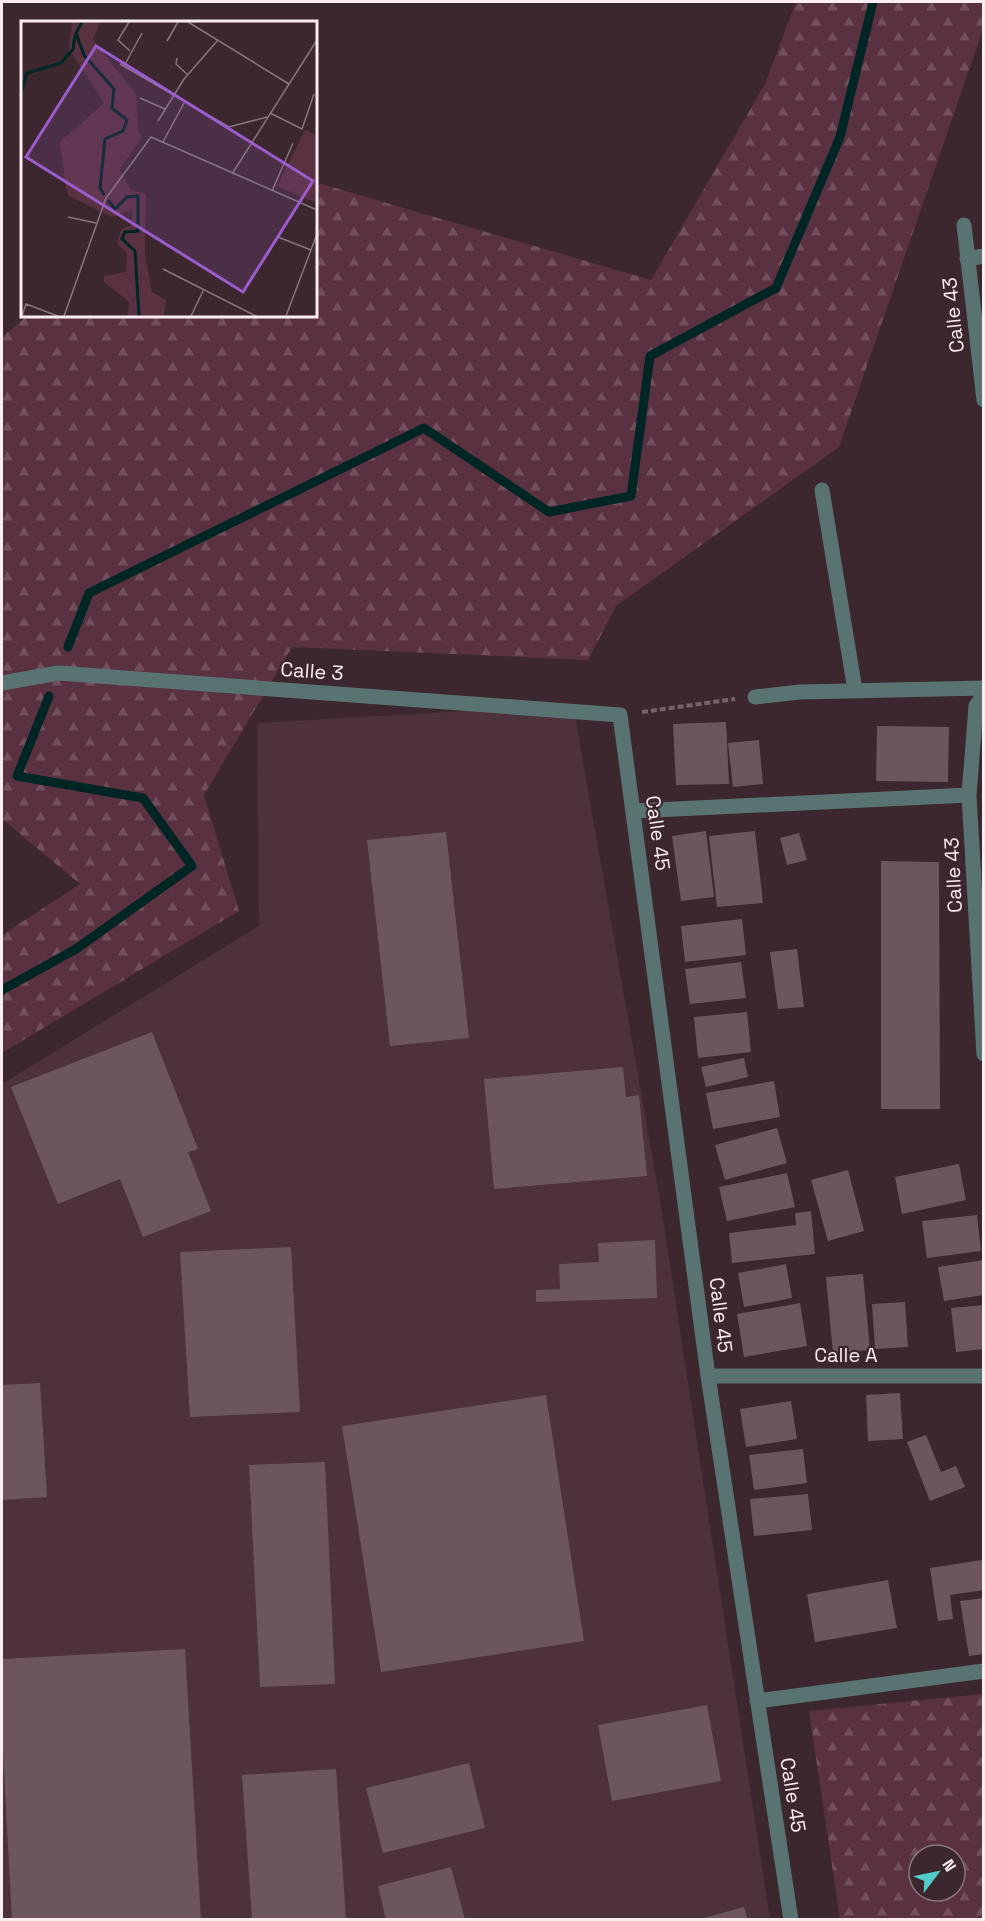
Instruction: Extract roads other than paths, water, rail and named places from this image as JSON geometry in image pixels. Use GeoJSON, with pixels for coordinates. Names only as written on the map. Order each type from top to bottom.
{"type":"FeatureCollection","features":[{"type":"Feature","properties":{"kind":"street","name":"Calle 43"},"geometry":{"type":"LineString","coordinates":[[964,225],[984,400]]}},
{"type":"Feature","properties":{"kind":"street"},"geometry":{"type":"LineString","coordinates":[[968,259],[984,256]]}},
{"type":"Feature","properties":{"kind":"street"},"geometry":{"type":"LineString","coordinates":[[822,489],[855,690]]}},
{"type":"Feature","properties":{"kind":"street","name":"Calle 3"},"geometry":{"type":"LineString","coordinates":[[2,683],[57,674],[620,715]]}},
{"type":"Feature","properties":{"kind":"street"},"geometry":{"type":"LineString","coordinates":[[755,697],[855,690],[984,688]]}},
{"type":"Feature","properties":{"kind":"street","name":"Calle 43"},"geometry":{"type":"LineString","coordinates":[[984,695],[976,706],[969,795],[984,1054]]}},
{"type":"Feature","properties":{"kind":"street","name":"Calle 45"},"geometry":{"type":"LineString","coordinates":[[620,715],[708,1376],[791,1920]]}},
{"type":"Feature","properties":{"kind":"street"},"geometry":{"type":"LineString","coordinates":[[634,811],[969,795]]}},
{"type":"Feature","properties":{"kind":"street","name":"Calle A"},"geometry":{"type":"LineString","coordinates":[[708,1376],[984,1376]]}},
{"type":"Feature","properties":{"kind":"street"},"geometry":{"type":"LineString","coordinates":[[757,1701],[984,1671]]}},
{"type":"Feature","properties":{"kind":"waterway"},"geometry":{"type":"LineString","coordinates":[[68,647],[89,593],[424,428],[549,512],[631,496],[650,356],[776,288],[840,137],[873,2]]}},
{"type":"Feature","properties":{"kind":"waterway"},"geometry":{"type":"LineString","coordinates":[[2,990],[76,949],[192,866],[143,798],[17,776],[49,696]]}}]}
